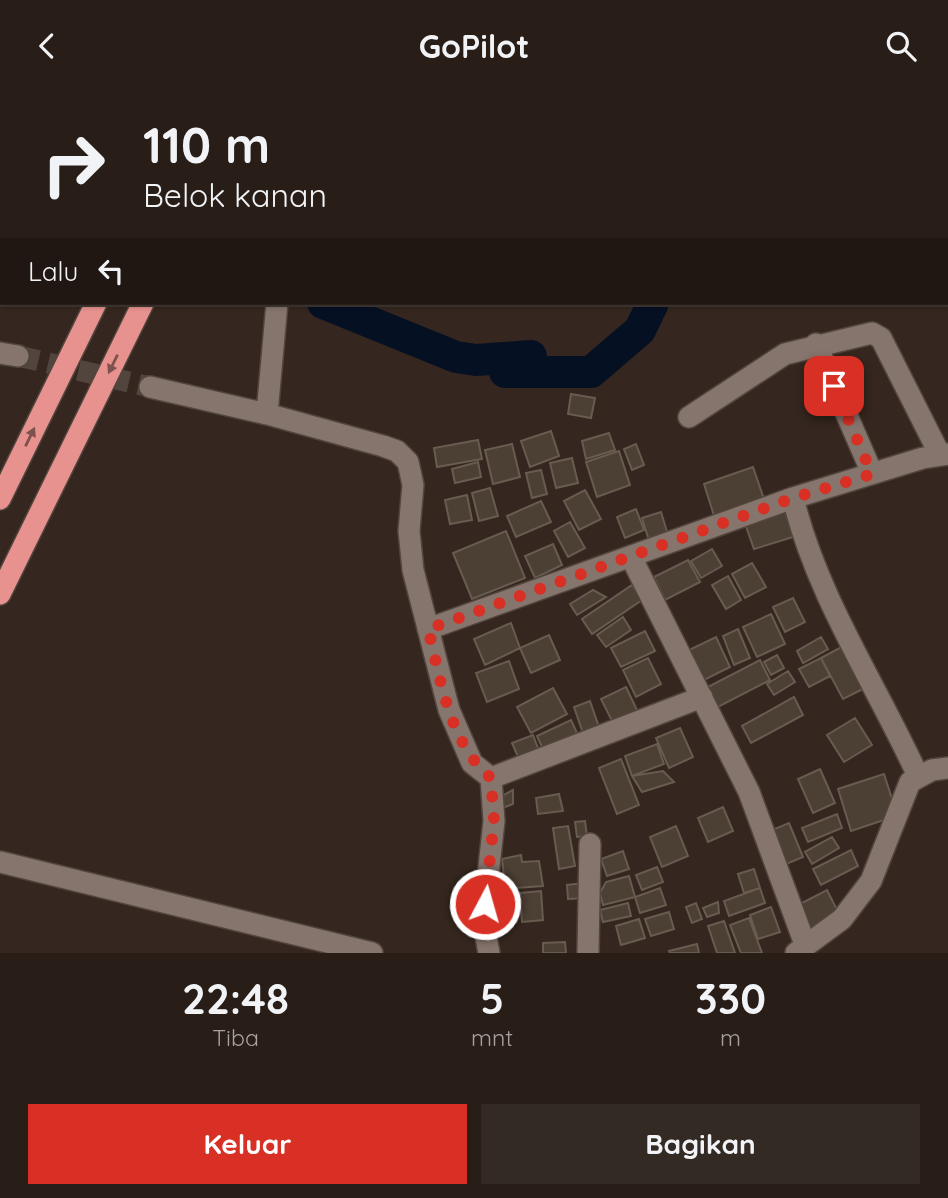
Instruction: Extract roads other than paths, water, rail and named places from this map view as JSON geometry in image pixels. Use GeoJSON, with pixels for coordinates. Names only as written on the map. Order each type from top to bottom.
{"type":"FeatureCollection","features":[{"type":"Feature","properties":{"kind":"highway"},"geometry":{"type":"LineString","coordinates":[[0,499],[95,305]]}},
{"type":"Feature","properties":{"kind":"highway"},"geometry":{"type":"LineString","coordinates":[[0,594],[142,305]]}},
{"type":"Feature","properties":{"kind":"street"},"geometry":{"type":"LineString","coordinates":[[267,414],[277,305]]}},
{"type":"Feature","properties":{"kind":"street"},"geometry":{"type":"LineString","coordinates":[[428,629],[793,498],[944,454],[880,336],[872,333],[816,344],[785,354],[689,417]]}},
{"type":"Feature","properties":{"kind":"street"},"geometry":{"type":"LineString","coordinates":[[816,344],[872,474]]}},
{"type":"Feature","properties":{"kind":"street"},"geometry":{"type":"LineString","coordinates":[[150,387],[267,414],[383,446],[397,451],[408,462],[413,485],[410,549],[449,710],[472,763],[491,778],[494,821],[483,921],[489,953]]}},
{"type":"Feature","properties":{"kind":"street"},"geometry":{"type":"LineString","coordinates":[[793,498],[802,534],[824,588],[918,776]]}},
{"type":"Feature","properties":{"kind":"street"},"geometry":{"type":"LineString","coordinates":[[631,557],[749,792],[801,949],[839,922],[863,894],[881,859],[904,791],[918,776],[948,768]]}},
{"type":"Feature","properties":{"kind":"street"},"geometry":{"type":"LineString","coordinates":[[491,778],[702,697]]}},
{"type":"Feature","properties":{"kind":"street"},"geometry":{"type":"LineString","coordinates":[[588,953],[590,843]]}},
{"type":"Feature","properties":{"kind":"street"},"geometry":{"type":"LineString","coordinates":[[0,862],[372,953]]}},
{"type":"Feature","properties":{"kind":"waterway"},"geometry":{"type":"LineString","coordinates":[[328,305],[456,357],[476,360],[531,356]]}},
{"type":"Feature","properties":{"kind":"waterway"},"geometry":{"type":"LineString","coordinates":[[505,372],[591,372],[640,330],[652,305]]}},
{"type":"Feature","properties":{"kind":"tunnel"},"geometry":{"type":"LineString","coordinates":[[18,356],[150,387]]}}]}
